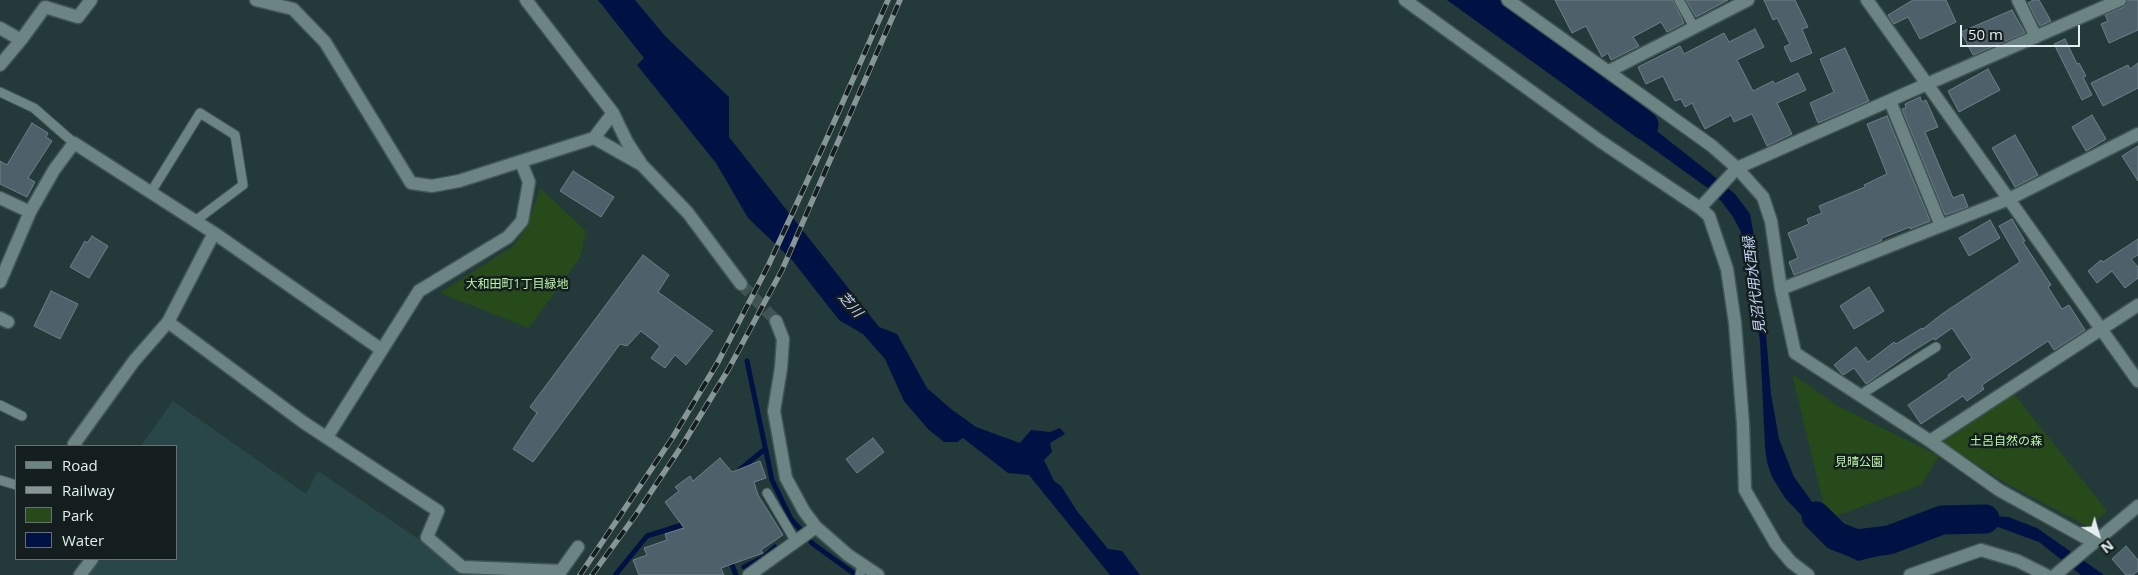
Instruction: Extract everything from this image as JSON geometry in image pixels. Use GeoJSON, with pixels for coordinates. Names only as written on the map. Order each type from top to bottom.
{"type":"FeatureCollection","features":[{"type":"Feature","properties":{"kind":"street"},"geometry":{"type":"LineString","coordinates":[[0,65],[45,7],[78,17],[91,0]]}},
{"type":"Feature","properties":{"kind":"street"},"geometry":{"type":"LineString","coordinates":[[526,0],[613,114],[627,142],[642,165],[688,213],[741,284]]}},
{"type":"Feature","properties":{"kind":"street"},"geometry":{"type":"LineString","coordinates":[[1405,0],[1600,141],[1709,216],[1727,269],[1736,333],[1743,424],[1745,490],[1776,544],[1790,562],[1808,575]]}},
{"type":"Feature","properties":{"kind":"street"},"geometry":{"type":"LineString","coordinates":[[1508,0],[1712,146],[1737,168],[1763,197],[1771,221],[1781,289],[1795,352],[1930,441],[1999,490],[2093,542]]}},
{"type":"Feature","properties":{"kind":"street"},"geometry":{"type":"LineString","coordinates":[[1609,71],[1748,0]]}},
{"type":"Feature","properties":{"kind":"street"},"geometry":{"type":"LineString","coordinates":[[1868,0],[2138,381]]}},
{"type":"Feature","properties":{"kind":"street"},"geometry":{"type":"LineString","coordinates":[[2018,0],[2036,36]]}},
{"type":"Feature","properties":{"kind":"street"},"geometry":{"type":"LineString","coordinates":[[1700,208],[1737,168],[2120,0]]}},
{"type":"Feature","properties":{"kind":"street"},"geometry":{"type":"LineString","coordinates":[[264,1],[293,9],[325,42],[411,183],[432,186],[459,181],[594,138],[613,114]]}},
{"type":"Feature","properties":{"kind":"street"},"geometry":{"type":"LineString","coordinates":[[0,28],[21,40]]}},
{"type":"Feature","properties":{"kind":"street"},"geometry":{"type":"LineString","coordinates":[[1890,102],[1941,226]]}},
{"type":"Feature","properties":{"kind":"street"},"geometry":{"type":"LineString","coordinates":[[1781,289],[2009,199],[2138,134]]}},
{"type":"Feature","properties":{"kind":"street"},"geometry":{"type":"LineString","coordinates":[[594,138],[642,165]]}},
{"type":"Feature","properties":{"kind":"street"},"geometry":{"type":"LineString","coordinates":[[0,282],[30,212],[54,170],[74,143],[96,159],[214,233],[382,350]]}},
{"type":"Feature","properties":{"kind":"street"},"geometry":{"type":"LineString","coordinates":[[327,438],[419,291],[508,237],[522,221],[529,182],[521,162]]}},
{"type":"Feature","properties":{"kind":"street"},"geometry":{"type":"LineString","coordinates":[[0,198],[30,212]]}},
{"type":"Feature","properties":{"kind":"street"},"geometry":{"type":"LineString","coordinates":[[75,445],[134,361],[168,322],[214,233]]}},
{"type":"Feature","properties":{"kind":"street"},"geometry":{"type":"LineString","coordinates":[[1930,441],[2138,305]]}},
{"type":"Feature","properties":{"kind":"street"},"geometry":{"type":"LineString","coordinates":[[776,321],[783,339],[781,368],[774,411],[786,478],[804,511],[816,527],[861,570],[878,575]]}},
{"type":"Feature","properties":{"kind":"street"},"geometry":{"type":"LineString","coordinates":[[168,322],[327,438],[438,511],[427,537],[462,567],[560,573],[578,547]]}},
{"type":"Feature","properties":{"kind":"street"},"geometry":{"type":"LineString","coordinates":[[2058,572],[2138,506]]}},
{"type":"Feature","properties":{"kind":"street"},"geometry":{"type":"LineString","coordinates":[[749,575],[816,527]]}},
{"type":"Feature","properties":{"kind":"street"},"geometry":{"type":"LineString","coordinates":[[1910,575],[1981,550],[2018,561],[2046,575]]}},
{"type":"Feature","properties":{"kind":"street"},"geometry":{"type":"LineString","coordinates":[[80,575],[91,560]]}},
{"type":"Feature","properties":{"kind":"lane"},"geometry":{"type":"LineString","coordinates":[[1679,0],[1694,27]]}},
{"type":"Feature","properties":{"kind":"lane"},"geometry":{"type":"LineString","coordinates":[[0,92],[34,108],[74,143]]}},
{"type":"Feature","properties":{"kind":"lane"},"geometry":{"type":"LineString","coordinates":[[151,192],[200,113],[235,134],[243,185],[196,221]]}},
{"type":"Feature","properties":{"kind":"lane"},"geometry":{"type":"LineString","coordinates":[[1860,395],[1936,347]]}},
{"type":"Feature","properties":{"kind":"lane"},"geometry":{"type":"LineString","coordinates":[[0,405],[22,416]]}},
{"type":"Feature","properties":{"kind":"lane"},"geometry":{"type":"LineString","coordinates":[[0,480],[15,485]]}},
{"type":"Feature","properties":{"kind":"lane"},"geometry":{"type":"LineString","coordinates":[[767,493],[796,542]]}},
{"type":"Feature","properties":{"kind":"shaded area"},"geometry":{"type":"Polygon","coordinates":[[[173,401],[306,494],[318,471],[423,542],[462,572],[501,575],[89,575],[98,560],[178,560],[178,445],[142,445],[173,401]]]}},
{"type":"Feature","properties":{"kind":"green space","name":"大和田町1丁目緑地"},"geometry":{"type":"Polygon","coordinates":[[[540,188],[586,231],[580,258],[529,328],[440,293],[513,246],[527,227],[540,188]]]}},
{"type":"Feature","properties":{"kind":"green space","name":"見晴公園"},"geometry":{"type":"Polygon","coordinates":[[[1792,374],[1838,406],[1939,456],[1921,485],[1827,519],[1792,374]]]}},
{"type":"Feature","properties":{"kind":"green space","name":"土呂自然の森"},"geometry":{"type":"Polygon","coordinates":[[[2014,394],[2107,511],[2089,527],[2009,485],[1941,442],[2014,394]]]}},
{"type":"Feature","properties":{"kind":"water","name":"芝川"},"geometry":{"type":"Polygon","coordinates":[[[598,0],[635,0],[665,36],[729,97],[729,137],[879,327],[897,334],[927,388],[976,427],[1020,443],[1031,430],[1050,432],[1060,428],[1065,434],[1050,443],[1052,452],[1044,460],[1054,481],[1061,486],[1077,511],[1108,549],[1122,551],[1140,575],[1110,575],[1029,475],[1008,473],[963,438],[957,442],[944,442],[928,429],[904,401],[885,359],[863,334],[839,320],[792,260],[748,218],[716,163],[637,65],[644,58],[598,0]]]}},
{"type":"Feature","properties":{"kind":"water"},"geometry":{"type":"Polygon","coordinates":[[[1447,0],[1469,0],[1471,2],[1470,5],[1483,11],[1602,96],[1625,106],[1735,194],[1750,214],[1761,276],[1771,394],[1779,439],[1794,477],[1815,506],[1854,547],[1888,538],[1924,523],[1961,517],[2008,517],[2037,528],[2104,575],[2081,575],[2039,542],[1998,527],[1955,528],[1858,561],[1826,541],[1785,498],[1772,477],[1767,462],[1760,341],[1741,232],[1733,217],[1709,189],[1447,0]]]}},
{"type":"Feature","properties":{"kind":"building"},"geometry":{"type":"Polygon","coordinates":[[[1555,0],[1673,0],[1684,23],[1667,32],[1661,22],[1633,37],[1639,46],[1611,60],[1608,53],[1602,57],[1586,26],[1572,33],[1555,0]]]}},
{"type":"Feature","properties":{"kind":"building"},"geometry":{"type":"Polygon","coordinates":[[[1686,0],[1728,0],[1696,17],[1686,0]]]}},
{"type":"Feature","properties":{"kind":"building"},"geometry":{"type":"Polygon","coordinates":[[[1764,0],[1795,0],[1808,27],[1802,29],[1812,53],[1791,62],[1784,47],[1790,44],[1777,18],[1773,20],[1764,0]]]}},
{"type":"Feature","properties":{"kind":"building"},"geometry":{"type":"Polygon","coordinates":[[[1913,0],[1946,0],[1956,22],[1920,39],[1908,17],[1894,24],[1888,15],[1913,0]]]}},
{"type":"Feature","properties":{"kind":"building"},"geometry":{"type":"Polygon","coordinates":[[[2033,0],[2039,0],[2051,21],[2040,26],[2028,3],[2033,0]]]}},
{"type":"Feature","properties":{"kind":"building"},"geometry":{"type":"Polygon","coordinates":[[[2128,0],[2138,0],[2138,30],[2109,43],[2101,24],[2108,21],[2105,15],[2124,7],[2128,0]]]}},
{"type":"Feature","properties":{"kind":"building"},"geometry":{"type":"Polygon","coordinates":[[[2012,10],[2025,33],[1973,55],[1961,32],[2012,10]]]}},
{"type":"Feature","properties":{"kind":"building"},"geometry":{"type":"Polygon","coordinates":[[[1755,29],[1764,47],[1737,60],[1753,91],[1773,81],[1775,84],[1798,73],[1806,90],[1777,103],[1792,134],[1767,146],[1752,114],[1734,122],[1731,115],[1705,129],[1692,103],[1685,107],[1681,99],[1675,101],[1663,76],[1646,84],[1638,67],[1680,46],[1684,54],[1724,33],[1729,42],[1755,29]]]}},
{"type":"Feature","properties":{"kind":"building"},"geometry":{"type":"Polygon","coordinates":[[[2065,39],[2077,64],[2079,63],[2086,76],[2083,77],[2092,95],[2082,100],[2054,44],[2065,39]]]}},
{"type":"Feature","properties":{"kind":"building"},"geometry":{"type":"Polygon","coordinates":[[[1845,48],[1869,101],[1818,123],[1810,103],[1834,92],[1820,59],[1845,48]]]}},
{"type":"Feature","properties":{"kind":"building"},"geometry":{"type":"Polygon","coordinates":[[[2138,63],[2138,88],[2103,106],[2091,83],[2128,65],[2130,69],[2138,63]]]}},
{"type":"Feature","properties":{"kind":"building"},"geometry":{"type":"Polygon","coordinates":[[[1988,69],[2000,90],[1959,112],[1948,91],[1988,69]]]}},
{"type":"Feature","properties":{"kind":"building"},"geometry":{"type":"Polygon","coordinates":[[[1920,97],[1922,102],[1926,100],[1938,127],[1925,132],[1953,198],[1963,194],[1968,207],[1945,215],[1902,109],[1906,108],[1905,104],[1920,97]]]}},
{"type":"Feature","properties":{"kind":"building"},"geometry":{"type":"Polygon","coordinates":[[[2092,115],[2106,139],[2086,151],[2072,127],[2092,115]]]}},
{"type":"Feature","properties":{"kind":"building"},"geometry":{"type":"Polygon","coordinates":[[[1887,116],[1930,221],[1882,238],[1881,241],[1794,275],[1789,262],[1798,258],[1788,233],[1809,224],[1807,219],[1822,213],[1819,206],[1865,187],[1864,185],[1887,174],[1867,124],[1887,116]]]}},
{"type":"Feature","properties":{"kind":"building"},"geometry":{"type":"Polygon","coordinates":[[[32,123],[48,133],[46,137],[52,141],[28,178],[35,182],[27,197],[0,184],[0,161],[7,165],[32,123]]]}},
{"type":"Feature","properties":{"kind":"building"},"geometry":{"type":"Polygon","coordinates":[[[2015,135],[2038,175],[2015,187],[1992,148],[2015,135]]]}},
{"type":"Feature","properties":{"kind":"building"},"geometry":{"type":"Polygon","coordinates":[[[2138,146],[2138,181],[2122,156],[2138,146]]]}},
{"type":"Feature","properties":{"kind":"building"},"geometry":{"type":"Polygon","coordinates":[[[573,171],[614,197],[601,217],[560,191],[573,171]]]}},
{"type":"Feature","properties":{"kind":"building"},"geometry":{"type":"Polygon","coordinates":[[[2012,219],[2025,241],[2023,242],[2051,285],[2048,287],[2062,309],[2069,305],[2085,330],[2054,350],[2048,341],[1982,385],[1984,389],[1967,401],[1963,396],[1921,424],[1908,405],[1949,377],[1948,375],[1972,358],[1952,328],[1935,340],[1934,338],[1913,351],[1866,384],[1854,368],[1843,375],[1834,365],[1856,347],[1868,362],[1894,342],[1896,344],[1923,329],[1942,314],[2020,262],[1999,226],[2012,219]]]}},
{"type":"Feature","properties":{"kind":"building"},"geometry":{"type":"Polygon","coordinates":[[[1990,220],[2000,238],[1969,256],[1959,238],[1990,220]]]}},
{"type":"Feature","properties":{"kind":"building"},"geometry":{"type":"Polygon","coordinates":[[[92,236],[108,246],[89,278],[70,267],[85,241],[87,243],[92,236]]]}},
{"type":"Feature","properties":{"kind":"building"},"geometry":{"type":"Polygon","coordinates":[[[2138,239],[2138,255],[2131,259],[2138,267],[2138,278],[2125,288],[2112,271],[2097,283],[2088,271],[2101,260],[2103,262],[2138,239]]]}},
{"type":"Feature","properties":{"kind":"building"},"geometry":{"type":"Polygon","coordinates":[[[643,255],[669,275],[658,292],[713,331],[686,365],[675,355],[665,368],[651,358],[660,346],[641,331],[627,346],[620,344],[533,462],[513,449],[537,413],[530,407],[643,255]]]}},
{"type":"Feature","properties":{"kind":"building"},"geometry":{"type":"Polygon","coordinates":[[[1869,287],[1884,311],[1854,329],[1840,306],[1869,287]]]}},
{"type":"Feature","properties":{"kind":"building"},"geometry":{"type":"Polygon","coordinates":[[[51,291],[78,304],[60,339],[34,326],[51,291]]]}},
{"type":"Feature","properties":{"kind":"building"},"geometry":{"type":"Polygon","coordinates":[[[873,438],[884,452],[857,473],[846,459],[873,438]]]}},
{"type":"Feature","properties":{"kind":"building"},"geometry":{"type":"Polygon","coordinates":[[[720,458],[732,472],[760,461],[766,478],[754,482],[758,495],[783,535],[761,550],[763,553],[721,568],[724,575],[639,575],[633,560],[647,555],[644,548],[667,540],[665,534],[684,528],[665,502],[679,491],[675,487],[690,476],[693,481],[720,458]]]}},
{"type":"Feature","properties":{"kind":"building"},"geometry":{"type":"Polygon","coordinates":[[[2126,546],[2138,560],[2138,571],[2133,575],[2126,575],[2112,559],[2126,546]]]}},
{"type":"Feature","properties":{"kind":"waterway","name":"見沼代用水西緑"},"geometry":{"type":"LineString","coordinates":[[1475,0],[1644,125]]}},
{"type":"Feature","properties":{"kind":"waterway"},"geometry":{"type":"LineString","coordinates":[[747,361],[772,480],[791,519],[813,544],[856,575]]}},
{"type":"Feature","properties":{"kind":"waterway"},"geometry":{"type":"LineString","coordinates":[[737,472],[765,449]]}},
{"type":"Feature","properties":{"kind":"waterway"},"geometry":{"type":"LineString","coordinates":[[1816,516],[1836,536],[1857,544],[1889,540],[1942,520],[1985,519]]}},
{"type":"Feature","properties":{"kind":"waterway"},"geometry":{"type":"LineString","coordinates":[[616,574],[647,536],[688,523]]}},
{"type":"Feature","properties":{"kind":"waterway"},"geometry":{"type":"LineString","coordinates":[[744,567],[764,557],[775,547]]}},
{"type":"Feature","properties":{"kind":"waterway"},"geometry":{"type":"LineString","coordinates":[[730,560],[736,575]]}},
{"type":"Feature","properties":{"kind":"tunnel"},"geometry":{"type":"LineString","coordinates":[[741,284],[776,321]]}},
{"type":"Feature","properties":{"kind":"railway"},"geometry":{"type":"LineString","coordinates":[[580,575],[673,437],[718,362],[769,264],[888,0]]}},
{"type":"Feature","properties":{"kind":"railway"},"geometry":{"type":"LineString","coordinates":[[592,575],[635,516],[683,444],[728,370],[782,270],[900,0]]}}]}
